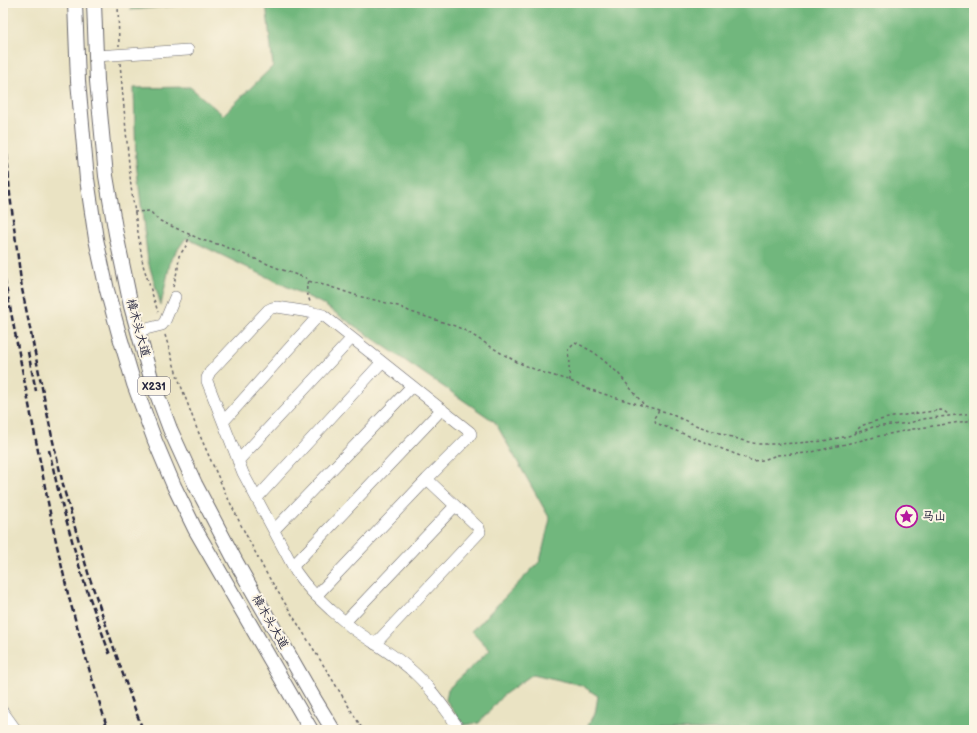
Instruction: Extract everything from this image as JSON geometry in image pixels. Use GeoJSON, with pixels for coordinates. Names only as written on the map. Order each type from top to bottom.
{"type":"FeatureCollection","features":[{"type":"Feature","properties":{"kind":"main road","name":"樟木头大道"},"geometry":{"type":"LineString","coordinates":[[75,3],[78,81],[87,179],[96,239],[111,304],[134,384],[155,441],[174,486],[195,529],[312,730]]}},
{"type":"Feature","properties":{"kind":"main road","name":"樟木头大道"},"geometry":{"type":"LineString","coordinates":[[94,3],[97,81],[106,176],[131,306],[151,378],[170,429],[195,484],[236,562],[333,730]]}},
{"type":"Feature","properties":{"kind":"street"},"geometry":{"type":"LineString","coordinates":[[96,56],[188,50]]}},
{"type":"Feature","properties":{"kind":"street"},"geometry":{"type":"LineString","coordinates":[[138,330],[162,325],[165,321],[174,293]]}},
{"type":"Feature","properties":{"kind":"street"},"geometry":{"type":"LineString","coordinates":[[316,596],[471,434],[442,409],[328,319],[309,307],[277,307],[268,310],[206,378],[243,473],[293,566],[311,592],[345,622],[400,661],[420,678],[443,705],[460,730]]}},
{"type":"Feature","properties":{"kind":"street"},"geometry":{"type":"LineString","coordinates":[[223,422],[320,314]]}},
{"type":"Feature","properties":{"kind":"street"},"geometry":{"type":"LineString","coordinates":[[238,461],[352,338]]}},
{"type":"Feature","properties":{"kind":"street"},"geometry":{"type":"LineString","coordinates":[[257,498],[382,362]]}},
{"type":"Feature","properties":{"kind":"street"},"geometry":{"type":"LineString","coordinates":[[274,530],[412,386]]}},
{"type":"Feature","properties":{"kind":"street"},"geometry":{"type":"LineString","coordinates":[[293,566],[442,409]]}},
{"type":"Feature","properties":{"kind":"street"},"geometry":{"type":"LineString","coordinates":[[375,644],[480,532],[479,528],[427,479]]}},
{"type":"Feature","properties":{"kind":"street"},"geometry":{"type":"LineString","coordinates":[[345,622],[455,506]]}},
{"type":"Feature","properties":{"kind":"street"},"geometry":{"type":"LineString","coordinates":[[3,712],[16,730]]}},
{"type":"Feature","properties":{"kind":"path"},"geometry":{"type":"LineString","coordinates":[[134,212],[150,211],[158,220],[205,242],[221,244],[280,269],[306,278],[308,281],[398,306],[411,312],[455,326],[517,362],[541,372],[588,389],[666,412],[695,425],[757,444],[823,441],[848,436],[873,427],[973,413],[970,421]]}},
{"type":"Feature","properties":{"kind":"path"},"geometry":{"type":"LineString","coordinates":[[174,293],[179,256],[186,246],[190,235]]}},
{"type":"Feature","properties":{"kind":"path"},"geometry":{"type":"LineString","coordinates":[[308,281],[307,288],[309,307]]}},
{"type":"Feature","properties":{"kind":"path"},"geometry":{"type":"LineString","coordinates":[[569,381],[568,349],[576,342],[595,353],[618,373],[645,406]]}},
{"type":"Feature","properties":{"kind":"path"},"geometry":{"type":"LineString","coordinates":[[659,410],[654,418],[656,423],[753,461],[763,460],[777,455],[808,453],[913,429],[974,420]]}},
{"type":"Feature","properties":{"kind":"path"},"geometry":{"type":"LineString","coordinates":[[855,434],[861,426],[897,416],[941,410],[949,416]]}},
{"type":"Feature","properties":{"kind":"green space"},"geometry":{"type":"Polygon","coordinates":[[[131,3],[186,3],[184,5],[131,10],[131,3]]]}},
{"type":"Feature","properties":{"kind":"green space"},"geometry":{"type":"Polygon","coordinates":[[[266,3],[974,3],[974,730],[585,730],[595,714],[598,696],[581,685],[533,674],[502,696],[479,723],[463,725],[446,700],[448,689],[490,650],[472,631],[540,561],[550,519],[495,422],[321,303],[186,238],[171,259],[161,305],[148,261],[136,163],[134,88],[190,87],[223,115],[273,66],[266,3]]]}},
{"type":"Feature","properties":{"kind":"railway"},"geometry":{"type":"LineString","coordinates":[[3,101],[10,195],[22,289],[52,437],[65,493],[89,576],[143,730]]}},
{"type":"Feature","properties":{"kind":"railway"},"geometry":{"type":"LineString","coordinates":[[3,271],[53,528],[68,594],[108,730]]}},
{"type":"Feature","properties":{"kind":"railway"},"geometry":{"type":"LineString","coordinates":[[28,352],[36,391]]}},
{"type":"Feature","properties":{"kind":"railway"},"geometry":{"type":"LineString","coordinates":[[49,450],[59,494],[82,576],[110,655]]}},
{"type":"Feature","properties":{"kind":"place","name":"马山"},"geometry":{"type":"Point","coordinates":[906,516]}}]}
